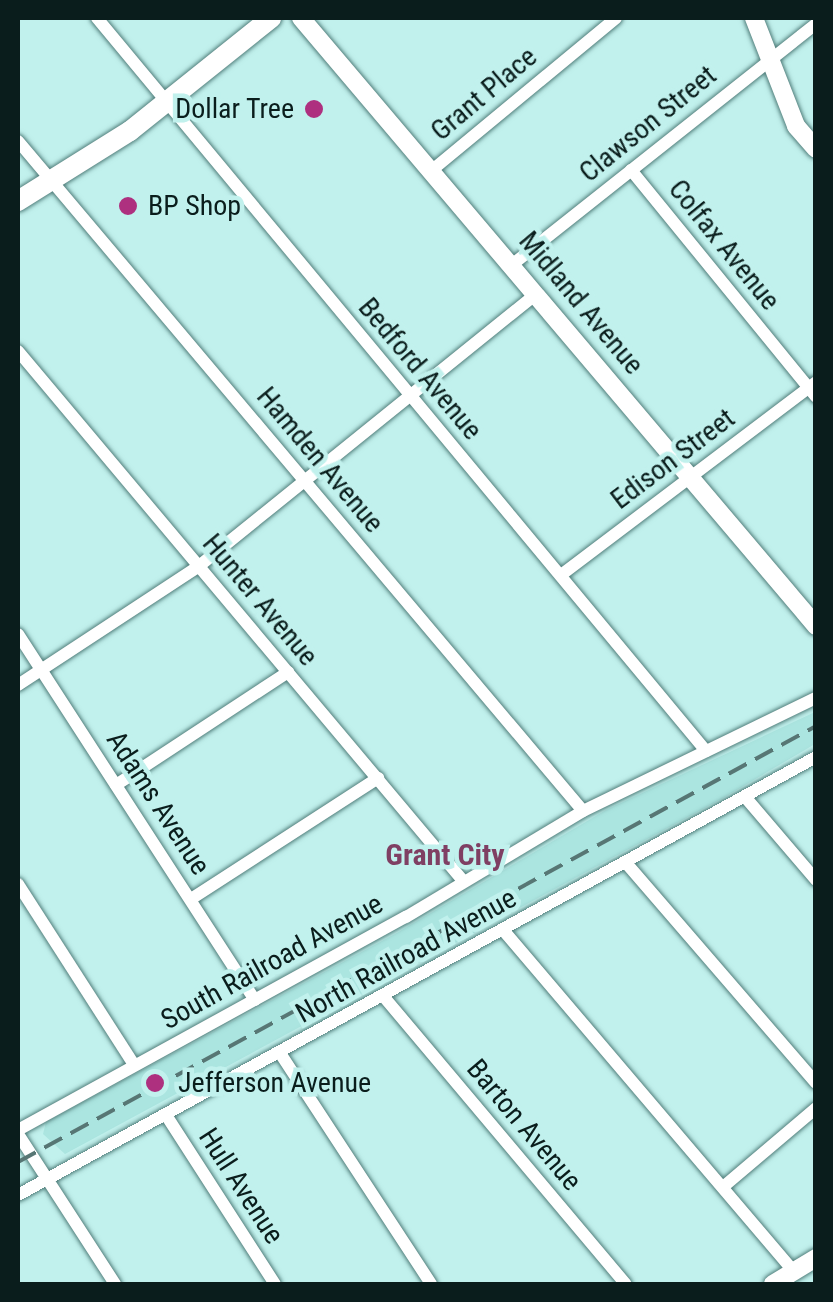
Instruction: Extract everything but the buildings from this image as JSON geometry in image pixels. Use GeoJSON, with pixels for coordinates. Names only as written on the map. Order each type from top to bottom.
{"type":"FeatureCollection","features":[{"type":"Feature","properties":{"kind":"main road"},"geometry":{"type":"LineString","coordinates":[[18,201],[165,104],[271,18]]}},
{"type":"Feature","properties":{"kind":"street","name":"Bedford Avenue"},"geometry":{"type":"LineString","coordinates":[[97,18],[706,751]]}},
{"type":"Feature","properties":{"kind":"street","name":"Midland Avenue"},"geometry":{"type":"LineString","coordinates":[[300,18],[513,264],[816,626]]}},
{"type":"Feature","properties":{"kind":"street","name":"Grant Place"},"geometry":{"type":"LineString","coordinates":[[431,171],[616,18]]}},
{"type":"Feature","properties":{"kind":"street"},"geometry":{"type":"LineString","coordinates":[[754,18],[796,126],[816,150]]}},
{"type":"Feature","properties":{"kind":"street","name":"Clawson Street"},"geometry":{"type":"LineString","coordinates":[[513,264],[816,24]]}},
{"type":"Feature","properties":{"kind":"street","name":"Hamden Avenue"},"geometry":{"type":"LineString","coordinates":[[18,141],[583,812]]}},
{"type":"Feature","properties":{"kind":"street","name":"Colfax Avenue"},"geometry":{"type":"LineString","coordinates":[[631,170],[813,389]]}},
{"type":"Feature","properties":{"kind":"street"},"geometry":{"type":"LineString","coordinates":[[18,685],[199,566],[537,293]]}},
{"type":"Feature","properties":{"kind":"street","name":"Hunter Avenue"},"geometry":{"type":"LineString","coordinates":[[18,351],[464,882]]}},
{"type":"Feature","properties":{"kind":"street","name":"Edison Street"},"geometry":{"type":"LineString","coordinates":[[561,575],[813,389]]}},
{"type":"Feature","properties":{"kind":"street","name":"Adams Avenue"},"geometry":{"type":"LineString","coordinates":[[18,634],[255,1000]]}},
{"type":"Feature","properties":{"kind":"street"},"geometry":{"type":"LineString","coordinates":[[116,785],[288,672]]}},
{"type":"Feature","properties":{"kind":"street","name":"South Railroad Avenue"},"geometry":{"type":"LineString","coordinates":[[18,1132],[583,812],[816,698]]}},
{"type":"Feature","properties":{"kind":"street","name":"North Railroad Avenue"},"geometry":{"type":"LineString","coordinates":[[18,1195],[816,757]]}},
{"type":"Feature","properties":{"kind":"street"},"geometry":{"type":"LineString","coordinates":[[191,899],[378,778]]}},
{"type":"Feature","properties":{"kind":"street"},"geometry":{"type":"LineString","coordinates":[[746,798],[816,880]]}},
{"type":"Feature","properties":{"kind":"street"},"geometry":{"type":"LineString","coordinates":[[627,864],[816,1083]]}},
{"type":"Feature","properties":{"kind":"street"},"geometry":{"type":"LineString","coordinates":[[18,884],[134,1065]]}},
{"type":"Feature","properties":{"kind":"street"},"geometry":{"type":"LineString","coordinates":[[504,931],[792,1272]]}},
{"type":"Feature","properties":{"kind":"street","name":"Barton Avenue"},"geometry":{"type":"LineString","coordinates":[[384,997],[626,1284]]}},
{"type":"Feature","properties":{"kind":"street"},"geometry":{"type":"LineString","coordinates":[[280,1053],[431,1284]]}},
{"type":"Feature","properties":{"kind":"street"},"geometry":{"type":"LineString","coordinates":[[723,1187],[816,1108]]}},
{"type":"Feature","properties":{"kind":"street","name":"Hull Avenue"},"geometry":{"type":"LineString","coordinates":[[166,1115],[275,1284]]}},
{"type":"Feature","properties":{"kind":"street"},"geometry":{"type":"LineString","coordinates":[[18,1132],[115,1284]]}},
{"type":"Feature","properties":{"kind":"street"},"geometry":{"type":"LineString","coordinates":[[773,1284],[816,1258]]}},
{"type":"Feature","properties":{"kind":"shaded area"},"geometry":{"type":"Polygon","coordinates":[[[815,712],[815,744],[723,798],[65,1154],[43,1134],[46,1122],[395,934],[606,810],[815,712]]]}},
{"type":"Feature","properties":{"kind":"railway"},"geometry":{"type":"LineString","coordinates":[[18,1162],[816,726]]}},
{"type":"Feature","properties":{"kind":"place","name":"Dollar Tree"},"geometry":{"type":"Point","coordinates":[314,109]}},
{"type":"Feature","properties":{"kind":"place","name":"BP Shop"},"geometry":{"type":"Point","coordinates":[128,206]}},
{"type":"Feature","properties":{"kind":"place","name":"Jefferson Avenue"},"geometry":{"type":"Point","coordinates":[155,1083]}},
{"type":"Feature","properties":{"kind":"district","name":"Grant City"},"geometry":{"type":"Point","coordinates":[445,855]}}]}
